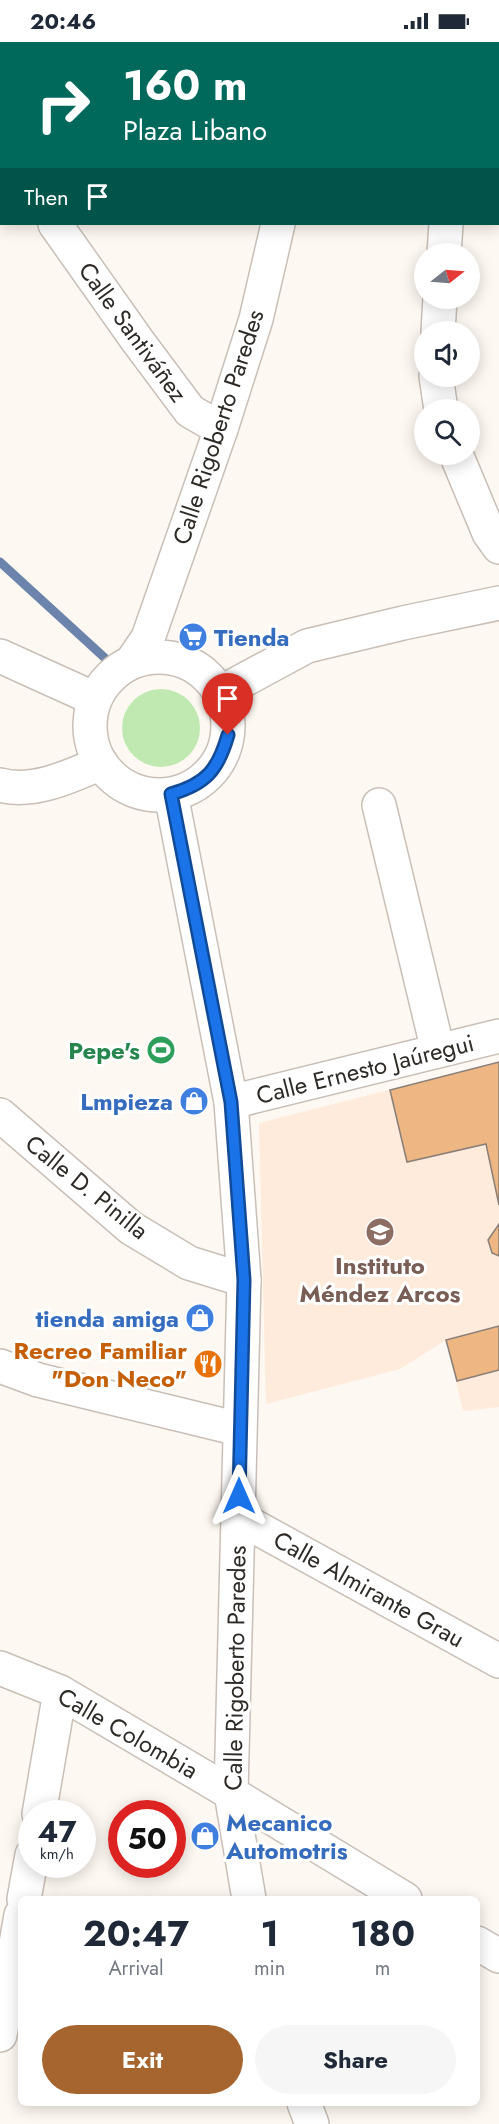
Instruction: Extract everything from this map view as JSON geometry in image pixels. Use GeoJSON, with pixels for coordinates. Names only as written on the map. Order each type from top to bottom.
{"type":"FeatureCollection","features":[{"type":"Feature","properties":{"kind":"street","name":"Calle Santiváñez"},"geometry":{"type":"LineString","coordinates":[[57,225],[190,411],[221,429]]}},
{"type":"Feature","properties":{"kind":"street","name":"Calle Rigoberto Paredes"},"geometry":{"type":"LineString","coordinates":[[95,699],[104,682],[134,660],[144,646],[158,643],[255,319],[278,225]]}},
{"type":"Feature","properties":{"kind":"street"},"geometry":{"type":"LineString","coordinates":[[445,243],[446,225]]}},
{"type":"Feature","properties":{"kind":"street"},"geometry":{"type":"LineString","coordinates":[[461,465],[489,533],[499,547]]}},
{"type":"Feature","properties":{"kind":"street"},"geometry":{"type":"LineString","coordinates":[[220,693],[307,646],[499,603]]}},
{"type":"Feature","properties":{"kind":"street"},"geometry":{"type":"LineString","coordinates":[[0,656],[95,699],[90,721],[92,743],[101,763],[115,779],[132,790],[151,795],[171,794],[192,788],[210,775],[222,756],[228,735],[228,714],[220,693],[210,679],[158,643]]}},
{"type":"Feature","properties":{"kind":"street"},"geometry":{"type":"LineString","coordinates":[[0,785],[37,787],[101,763]]}},
{"type":"Feature","properties":{"kind":"street","name":"Calle Rigoberto Paredes"},"geometry":{"type":"LineString","coordinates":[[171,794],[231,1102],[244,1280],[231,1793],[248,1896]]}},
{"type":"Feature","properties":{"kind":"street"},"geometry":{"type":"LineString","coordinates":[[379,805],[438,1051]]}},
{"type":"Feature","properties":{"kind":"street","name":"Calle Ernesto Jaúregui"},"geometry":{"type":"LineString","coordinates":[[231,1102],[499,1036]]}},
{"type":"Feature","properties":{"kind":"street","name":"Calle D. Pinilla"},"geometry":{"type":"LineString","coordinates":[[0,1115],[131,1228],[189,1263],[244,1280]]}},
{"type":"Feature","properties":{"kind":"street"},"geometry":{"type":"LineString","coordinates":[[0,1366],[38,1380],[239,1430]]}},
{"type":"Feature","properties":{"kind":"street","name":"Calle Almirante Grau"},"geometry":{"type":"LineString","coordinates":[[239,1518],[499,1661]]}},
{"type":"Feature","properties":{"kind":"street","name":"Calle Colombia"},"geometry":{"type":"LineString","coordinates":[[0,1668],[60,1692],[400,1896]]}},
{"type":"Feature","properties":{"kind":"street"},"geometry":{"type":"LineString","coordinates":[[41,1800],[60,1692]]}},
{"type":"Feature","properties":{"kind":"street"},"geometry":{"type":"LineString","coordinates":[[25,1896],[28,1878]]}},
{"type":"Feature","properties":{"kind":"street"},"geometry":{"type":"LineString","coordinates":[[0,2035],[18,1932]]}},
{"type":"Feature","properties":{"kind":"street"},"geometry":{"type":"LineString","coordinates":[[480,1944],[499,1956]]}},
{"type":"Feature","properties":{"kind":"street"},"geometry":{"type":"LineString","coordinates":[[305,2106],[312,2124]]}},
{"type":"Feature","properties":{"kind":"shaded area","name":"Instituto Méndez Arcos"},"geometry":{"type":"Polygon","coordinates":[[[499,1062],[499,1407],[463,1411],[446,1340],[400,1369],[266,1404],[259,1123],[499,1062]]]}},
{"type":"Feature","properties":{"kind":"green space"},"geometry":{"type":"Polygon","coordinates":[[[161,689],[176,692],[189,700],[197,713],[200,728],[197,743],[189,756],[176,764],[161,767],[146,764],[133,756],[125,743],[122,728],[125,713],[133,700],[146,692],[161,689]]]}},
{"type":"Feature","properties":{"kind":"building"},"geometry":{"type":"Polygon","coordinates":[[[499,1062],[499,1205],[486,1144],[407,1162],[390,1090],[499,1062]]]}},
{"type":"Feature","properties":{"kind":"building"},"geometry":{"type":"Polygon","coordinates":[[[499,1224],[499,1256],[492,1253],[488,1240],[499,1224]]]}},
{"type":"Feature","properties":{"kind":"building"},"geometry":{"type":"Polygon","coordinates":[[[499,1326],[499,1370],[457,1381],[446,1340],[499,1326]]]}},
{"type":"Feature","properties":{"kind":"waterway"},"geometry":{"type":"LineString","coordinates":[[0,562],[118,670]]}},
{"type":"Feature","properties":{"kind":"place","name":"Tienda"},"geometry":{"type":"Point","coordinates":[193,637]}},
{"type":"Feature","properties":{"kind":"place","name":"Pepe's"},"geometry":{"type":"Point","coordinates":[161,1050]}},
{"type":"Feature","properties":{"kind":"place","name":"Lmpieza"},"geometry":{"type":"Point","coordinates":[194,1101]}},
{"type":"Feature","properties":{"kind":"place","name":"Instituto Méndez Arcos"},"geometry":{"type":"Point","coordinates":[380,1232]}},
{"type":"Feature","properties":{"kind":"place","name":"tienda amiga"},"geometry":{"type":"Point","coordinates":[200,1318]}},
{"type":"Feature","properties":{"kind":"place","name":"Recreo Familiar \"Don Neco\""},"geometry":{"type":"Point","coordinates":[208,1364]}},
{"type":"Feature","properties":{"kind":"place","name":"Mecanico Automotris"},"geometry":{"type":"Point","coordinates":[205,1836]}},
{"type":"Feature","properties":{"kind":"route"},"geometry":{"type":"LineString","coordinates":[[228,735],[222,756],[210,775],[192,788],[171,794],[231,1102],[244,1280],[239,1496]]}}]}
